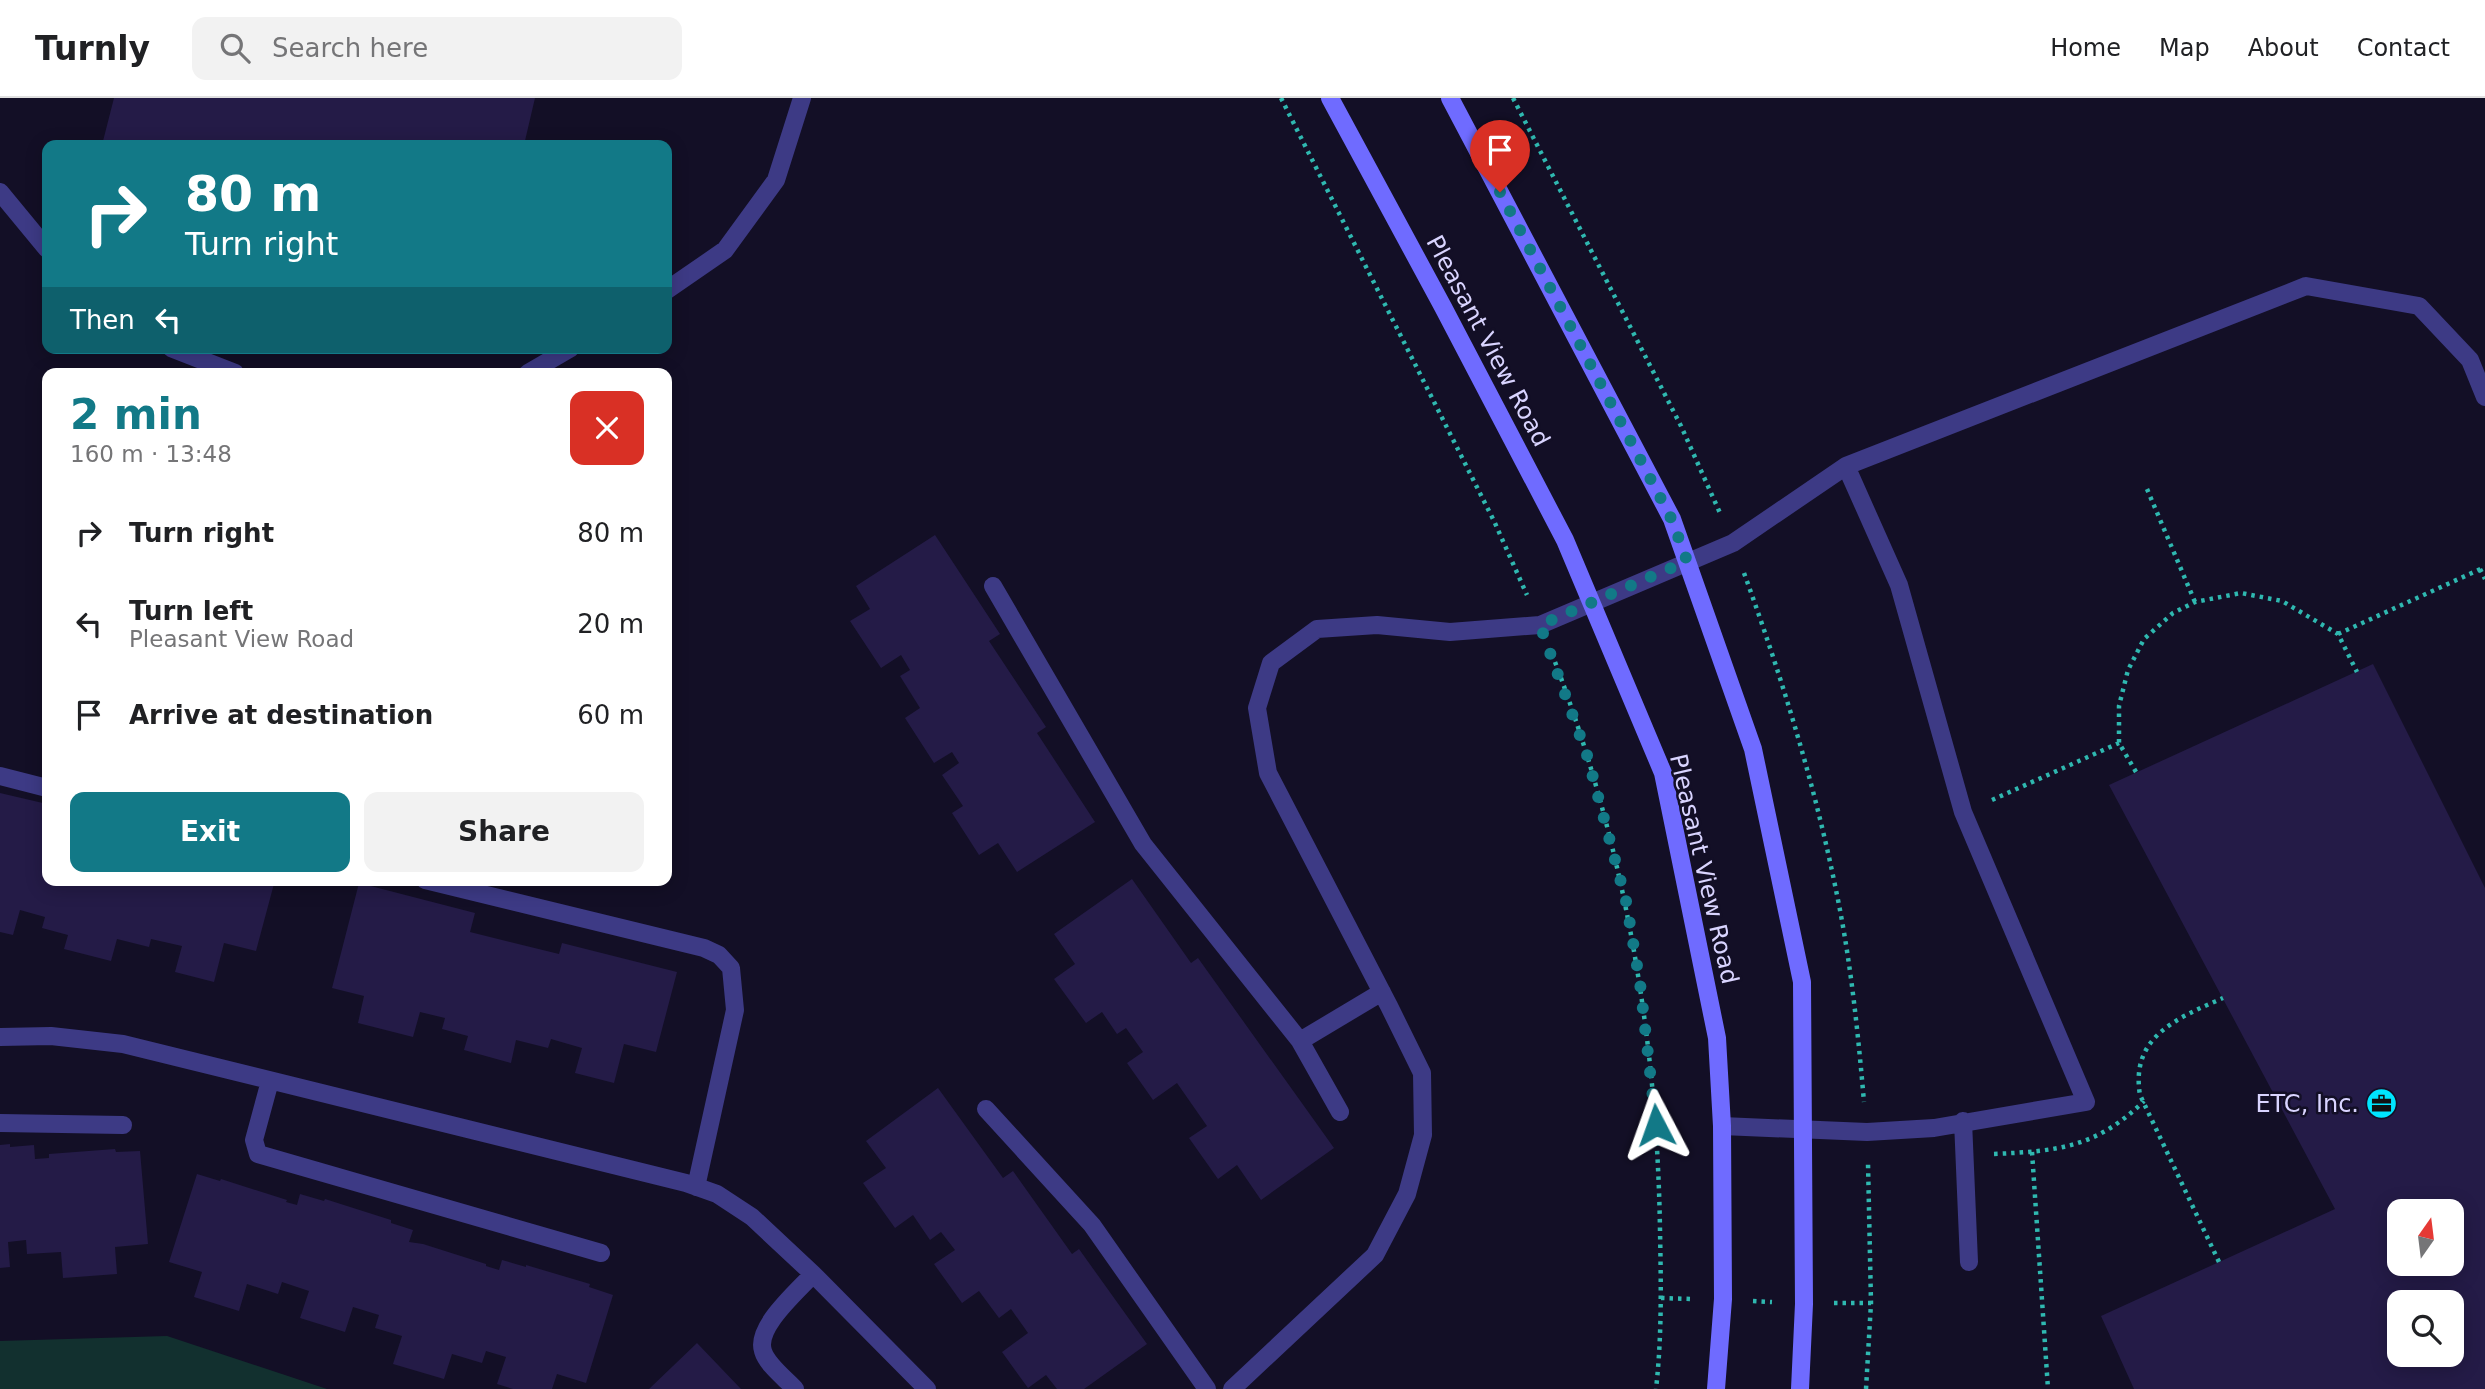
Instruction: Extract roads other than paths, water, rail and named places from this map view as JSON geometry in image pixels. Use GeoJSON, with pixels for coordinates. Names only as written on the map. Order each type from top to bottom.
{"type":"FeatureCollection","features":[{"type":"Feature","properties":{"kind":"street","name":"Pleasant View Road"},"geometry":{"type":"LineString","coordinates":[[1329,98],[1443,307],[1565,540],[1663,774],[1717,1038],[1722,1126],[1723,1299],[1716,1389]]}},
{"type":"Feature","properties":{"kind":"street"},"geometry":{"type":"LineString","coordinates":[[1450,98],[1672,520],[1753,749],[1802,982],[1804,1304],[1800,1389]]}},
{"type":"Feature","properties":{"kind":"lane"},"geometry":{"type":"LineString","coordinates":[[672,287],[725,250],[776,180],[802,98]]}},
{"type":"Feature","properties":{"kind":"lane"},"geometry":{"type":"LineString","coordinates":[[0,192],[42,242]]}},
{"type":"Feature","properties":{"kind":"lane"},"geometry":{"type":"LineString","coordinates":[[1232,1389],[1375,1255],[1407,1194],[1423,1135],[1422,1073],[1268,773],[1257,708],[1271,663],[1317,629],[1377,625],[1450,632],[1540,625],[1591,601],[1733,543],[1846,466],[2306,286],[2418,306],[2477,357],[2485,397]]}},
{"type":"Feature","properties":{"kind":"lane"},"geometry":{"type":"LineString","coordinates":[[186,354],[222,368]]}},
{"type":"Feature","properties":{"kind":"lane"},"geometry":{"type":"LineString","coordinates":[[537,368],[561,354]]}},
{"type":"Feature","properties":{"kind":"lane"},"geometry":{"type":"LineString","coordinates":[[1722,1126],[1867,1132],[1934,1128],[2086,1102],[1963,813],[1899,585],[1846,466]]}},
{"type":"Feature","properties":{"kind":"lane"},"geometry":{"type":"LineString","coordinates":[[993,586],[1143,844],[1300,1041],[1340,1112]]}},
{"type":"Feature","properties":{"kind":"lane"},"geometry":{"type":"LineString","coordinates":[[0,776],[42,787]]}},
{"type":"Feature","properties":{"kind":"lane"},"geometry":{"type":"LineString","coordinates":[[449,886],[719,954],[730,968],[734,1010],[696,1187]]}},
{"type":"Feature","properties":{"kind":"lane"},"geometry":{"type":"LineString","coordinates":[[1300,1041],[1382,992]]}},
{"type":"Feature","properties":{"kind":"lane"},"geometry":{"type":"LineString","coordinates":[[0,1037],[51,1035],[123,1044],[717,1194],[752,1217],[813,1274],[927,1389]]}},
{"type":"Feature","properties":{"kind":"lane"},"geometry":{"type":"LineString","coordinates":[[270,1081],[254,1140],[258,1154],[601,1253]]}},
{"type":"Feature","properties":{"kind":"lane"},"geometry":{"type":"LineString","coordinates":[[986,1109],[1092,1225],[1207,1389]]}},
{"type":"Feature","properties":{"kind":"lane"},"geometry":{"type":"LineString","coordinates":[[1963,1121],[1969,1262]]}},
{"type":"Feature","properties":{"kind":"lane"},"geometry":{"type":"LineString","coordinates":[[0,1123],[123,1125]]}},
{"type":"Feature","properties":{"kind":"lane"},"geometry":{"type":"LineString","coordinates":[[795,1389],[762,1350],[763,1336],[772,1318],[813,1274]]}},
{"type":"Feature","properties":{"kind":"place","name":"ETC, Inc."},"geometry":{"type":"Point","coordinates":[2382,1104]}}]}
